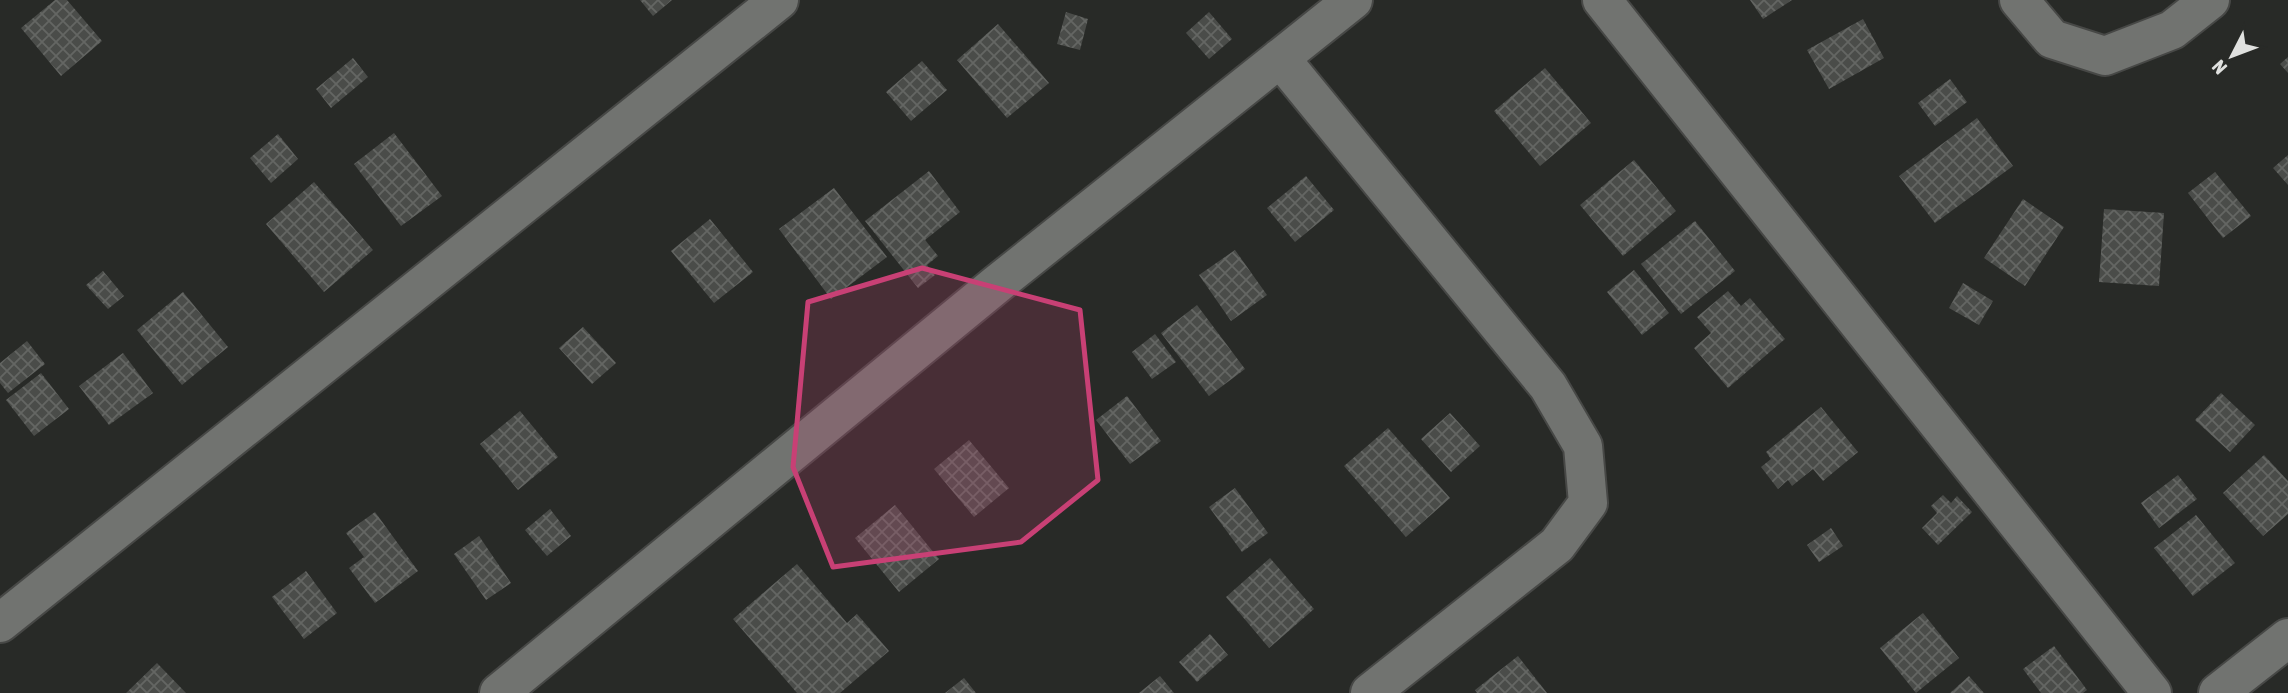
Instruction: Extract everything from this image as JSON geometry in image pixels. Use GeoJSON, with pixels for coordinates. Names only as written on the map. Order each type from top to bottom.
{"type":"FeatureCollection","features":[{"type":"Feature","properties":{"kind":"street"},"geometry":{"type":"LineString","coordinates":[[0,623],[779,0]]}},
{"type":"Feature","properties":{"kind":"street"},"geometry":{"type":"LineString","coordinates":[[499,693],[997,284],[1353,0]]}},
{"type":"Feature","properties":{"kind":"street"},"geometry":{"type":"LineString","coordinates":[[1602,0],[2152,693]]}},
{"type":"Feature","properties":{"kind":"street"},"geometry":{"type":"LineString","coordinates":[[2019,0],[2052,39],[2105,56],[2172,30],[2210,0]]}},
{"type":"Feature","properties":{"kind":"street"},"geometry":{"type":"LineString","coordinates":[[1280,58],[1548,386],[1583,446],[1588,503],[1557,545],[1370,693]]}},
{"type":"Feature","properties":{"kind":"street"},"geometry":{"type":"LineString","coordinates":[[2218,693],[2288,638]]}},
{"type":"Feature","properties":{"kind":"highlighted area"},"geometry":{"type":"Polygon","coordinates":[[[922,268],[1080,310],[1098,480],[1021,542],[833,567],[793,467],[808,302],[922,268]]]}},
{"type":"Feature","properties":{"kind":"building"},"geometry":{"type":"Polygon","coordinates":[[[55,0],[67,0],[102,41],[61,76],[21,28],[55,0]]]}},
{"type":"Feature","properties":{"kind":"building"},"geometry":{"type":"Polygon","coordinates":[[[640,0],[672,0],[653,16],[640,0]]]}},
{"type":"Feature","properties":{"kind":"building"},"geometry":{"type":"Polygon","coordinates":[[[1750,0],[1792,0],[1763,19],[1750,0]]]}},
{"type":"Feature","properties":{"kind":"building"},"geometry":{"type":"Polygon","coordinates":[[[1066,12],[1088,19],[1080,50],[1057,44],[1066,12]]]}},
{"type":"Feature","properties":{"kind":"building"},"geometry":{"type":"Polygon","coordinates":[[[1209,12],[1232,39],[1209,59],[1186,33],[1209,12]]]}},
{"type":"Feature","properties":{"kind":"building"},"geometry":{"type":"Polygon","coordinates":[[[1863,19],[1884,58],[1829,89],[1807,50],[1863,19]]]}},
{"type":"Feature","properties":{"kind":"building"},"geometry":{"type":"Polygon","coordinates":[[[998,24],[1049,83],[1007,118],[957,60],[998,24]]]}},
{"type":"Feature","properties":{"kind":"building"},"geometry":{"type":"Polygon","coordinates":[[[2288,57],[2288,73],[2280,64],[2288,57]]]}},
{"type":"Feature","properties":{"kind":"building"},"geometry":{"type":"Polygon","coordinates":[[[353,58],[368,77],[331,108],[316,89],[353,58]]]}},
{"type":"Feature","properties":{"kind":"building"},"geometry":{"type":"Polygon","coordinates":[[[922,61],[947,90],[911,121],[886,92],[922,61]]]}},
{"type":"Feature","properties":{"kind":"building"},"geometry":{"type":"Polygon","coordinates":[[[1545,68],[1591,123],[1540,166],[1494,111],[1545,68]]]}},
{"type":"Feature","properties":{"kind":"building"},"geometry":{"type":"Polygon","coordinates":[[[1950,79],[1967,102],[1935,126],[1918,103],[1950,79]]]}},
{"type":"Feature","properties":{"kind":"building"},"geometry":{"type":"Polygon","coordinates":[[[1977,118],[2013,166],[1935,223],[1899,176],[1977,118]]]}},
{"type":"Feature","properties":{"kind":"building"},"geometry":{"type":"Polygon","coordinates":[[[394,133],[442,196],[401,226],[354,164],[394,133]]]}},
{"type":"Feature","properties":{"kind":"building"},"geometry":{"type":"Polygon","coordinates":[[[278,134],[298,159],[271,183],[250,158],[278,134]]]}},
{"type":"Feature","properties":{"kind":"building"},"geometry":{"type":"Polygon","coordinates":[[[2288,155],[2288,185],[2273,168],[2288,155]]]}},
{"type":"Feature","properties":{"kind":"building"},"geometry":{"type":"Polygon","coordinates":[[[1634,160],[1676,211],[1623,256],[1580,205],[1634,160]]]}},
{"type":"Feature","properties":{"kind":"building"},"geometry":{"type":"Polygon","coordinates":[[[929,171],[960,212],[925,240],[938,256],[927,265],[935,275],[918,288],[865,221],[929,171]]]}},
{"type":"Feature","properties":{"kind":"building"},"geometry":{"type":"Polygon","coordinates":[[[2215,172],[2251,216],[2223,238],[2188,193],[2215,172]]]}},
{"type":"Feature","properties":{"kind":"building"},"geometry":{"type":"Polygon","coordinates":[[[1306,176],[1334,210],[1295,242],[1267,208],[1306,176]]]}},
{"type":"Feature","properties":{"kind":"building"},"geometry":{"type":"Polygon","coordinates":[[[314,182],[373,250],[324,292],[266,224],[314,182]]]}},
{"type":"Feature","properties":{"kind":"building"},"geometry":{"type":"Polygon","coordinates":[[[834,188],[887,257],[831,299],[779,229],[834,188]]]}},
{"type":"Feature","properties":{"kind":"building"},"geometry":{"type":"Polygon","coordinates":[[[2023,199],[2064,227],[2025,286],[1984,258],[2023,199]]]}},
{"type":"Feature","properties":{"kind":"building"},"geometry":{"type":"Polygon","coordinates":[[[2104,209],[2164,213],[2159,286],[2099,282],[2104,209]]]}},
{"type":"Feature","properties":{"kind":"building"},"geometry":{"type":"Polygon","coordinates":[[[710,219],[753,272],[714,303],[671,251],[710,219]]]}},
{"type":"Feature","properties":{"kind":"building"},"geometry":{"type":"Polygon","coordinates":[[[1695,221],[1735,271],[1681,314],[1641,264],[1695,221]]]}},
{"type":"Feature","properties":{"kind":"building"},"geometry":{"type":"Polygon","coordinates":[[[1235,250],[1267,295],[1231,321],[1199,275],[1235,250]]]}},
{"type":"Feature","properties":{"kind":"building"},"geometry":{"type":"Polygon","coordinates":[[[1634,270],[1669,313],[1642,335],[1607,292],[1634,270]]]}},
{"type":"Feature","properties":{"kind":"building"},"geometry":{"type":"Polygon","coordinates":[[[103,271],[124,296],[108,309],[86,285],[103,271]]]}},
{"type":"Feature","properties":{"kind":"building"},"geometry":{"type":"Polygon","coordinates":[[[1963,283],[1993,301],[1979,325],[1949,308],[1963,283]]]}},
{"type":"Feature","properties":{"kind":"building"},"geometry":{"type":"Polygon","coordinates":[[[1728,291],[1741,306],[1750,298],[1785,339],[1728,388],[1694,348],[1711,333],[1697,317],[1728,291]]]}},
{"type":"Feature","properties":{"kind":"building"},"geometry":{"type":"Polygon","coordinates":[[[183,292],[228,347],[182,385],[137,330],[183,292]]]}},
{"type":"Feature","properties":{"kind":"building"},"geometry":{"type":"Polygon","coordinates":[[[1197,305],[1245,369],[1209,396],[1161,333],[1197,305]]]}},
{"type":"Feature","properties":{"kind":"building"},"geometry":{"type":"Polygon","coordinates":[[[583,327],[616,363],[592,384],[559,348],[583,327]]]}},
{"type":"Feature","properties":{"kind":"building"},"geometry":{"type":"Polygon","coordinates":[[[1155,334],[1176,362],[1152,379],[1132,352],[1155,334]]]}},
{"type":"Feature","properties":{"kind":"building"},"geometry":{"type":"Polygon","coordinates":[[[27,341],[45,364],[8,393],[0,383],[0,363],[27,341]]]}},
{"type":"Feature","properties":{"kind":"building"},"geometry":{"type":"Polygon","coordinates":[[[123,353],[153,393],[109,425],[79,386],[123,353]]]}},
{"type":"Feature","properties":{"kind":"building"},"geometry":{"type":"Polygon","coordinates":[[[41,373],[69,409],[34,436],[6,400],[41,373]]]}},
{"type":"Feature","properties":{"kind":"building"},"geometry":{"type":"Polygon","coordinates":[[[2221,393],[2255,425],[2230,452],[2195,420],[2221,393]]]}},
{"type":"Feature","properties":{"kind":"building"},"geometry":{"type":"Polygon","coordinates":[[[1127,396],[1161,441],[1130,464],[1096,420],[1127,396]]]}},
{"type":"Feature","properties":{"kind":"building"},"geometry":{"type":"Polygon","coordinates":[[[1821,407],[1858,452],[1823,481],[1813,469],[1792,486],[1788,480],[1778,489],[1761,467],[1771,459],[1766,452],[1821,407]]]}},
{"type":"Feature","properties":{"kind":"building"},"geometry":{"type":"Polygon","coordinates":[[[520,411],[558,457],[518,490],[480,444],[520,411]]]}},
{"type":"Feature","properties":{"kind":"building"},"geometry":{"type":"Polygon","coordinates":[[[1450,413],[1480,446],[1451,472],[1421,439],[1450,413]]]}},
{"type":"Feature","properties":{"kind":"building"},"geometry":{"type":"Polygon","coordinates":[[[1388,428],[1450,498],[1406,537],[1344,466],[1388,428]]]}},
{"type":"Feature","properties":{"kind":"building"},"geometry":{"type":"Polygon","coordinates":[[[969,440],[1009,488],[974,517],[934,469],[969,440]]]}},
{"type":"Feature","properties":{"kind":"building"},"geometry":{"type":"Polygon","coordinates":[[[2264,455],[2288,481],[2288,514],[2263,536],[2223,493],[2264,455]]]}},
{"type":"Feature","properties":{"kind":"building"},"geometry":{"type":"Polygon","coordinates":[[[2178,475],[2197,499],[2159,528],[2141,503],[2178,475]]]}},
{"type":"Feature","properties":{"kind":"building"},"geometry":{"type":"Polygon","coordinates":[[[1235,488],[1268,533],[1242,552],[1209,507],[1235,488]]]}},
{"type":"Feature","properties":{"kind":"building"},"geometry":{"type":"Polygon","coordinates":[[[1943,495],[1951,503],[1957,496],[1972,512],[1938,545],[1922,528],[1937,513],[1931,506],[1943,495]]]}},
{"type":"Feature","properties":{"kind":"building"},"geometry":{"type":"Polygon","coordinates":[[[895,505],[939,559],[899,592],[855,538],[895,505]]]}},
{"type":"Feature","properties":{"kind":"building"},"geometry":{"type":"Polygon","coordinates":[[[550,509],[571,536],[547,556],[525,530],[550,509]]]}},
{"type":"Feature","properties":{"kind":"building"},"geometry":{"type":"Polygon","coordinates":[[[375,512],[418,571],[375,603],[349,568],[364,557],[346,533],[375,512]]]}},
{"type":"Feature","properties":{"kind":"building"},"geometry":{"type":"Polygon","coordinates":[[[2196,515],[2235,563],[2193,596],[2154,548],[2196,515]]]}},
{"type":"Feature","properties":{"kind":"building"},"geometry":{"type":"Polygon","coordinates":[[[1831,528],[1843,546],[1819,562],[1807,545],[1831,528]]]}},
{"type":"Feature","properties":{"kind":"building"},"geometry":{"type":"Polygon","coordinates":[[[479,536],[511,583],[486,600],[454,554],[479,536]]]}},
{"type":"Feature","properties":{"kind":"building"},"geometry":{"type":"Polygon","coordinates":[[[1270,558],[1314,609],[1269,648],[1226,597],[1270,558]]]}},
{"type":"Feature","properties":{"kind":"building"},"geometry":{"type":"Polygon","coordinates":[[[797,564],[847,623],[857,614],[889,651],[840,693],[797,693],[733,619],[797,564]]]}},
{"type":"Feature","properties":{"kind":"building"},"geometry":{"type":"Polygon","coordinates":[[[306,571],[337,613],[304,639],[272,597],[306,571]]]}},
{"type":"Feature","properties":{"kind":"building"},"geometry":{"type":"Polygon","coordinates":[[[1923,613],[1959,658],[1916,693],[1880,648],[1923,613]]]}},
{"type":"Feature","properties":{"kind":"building"},"geometry":{"type":"Polygon","coordinates":[[[1210,634],[1228,655],[1197,682],[1179,662],[1210,634]]]}},
{"type":"Feature","properties":{"kind":"building"},"geometry":{"type":"Polygon","coordinates":[[[2054,646],[2087,690],[2083,693],[2041,693],[2023,669],[2054,646]]]}},
{"type":"Feature","properties":{"kind":"building"},"geometry":{"type":"Polygon","coordinates":[[[1518,656],[1547,693],[1477,693],[1475,690],[1518,656]]]}},
{"type":"Feature","properties":{"kind":"building"},"geometry":{"type":"Polygon","coordinates":[[[157,663],[186,693],[126,693],[157,663]]]}},
{"type":"Feature","properties":{"kind":"building"},"geometry":{"type":"Polygon","coordinates":[[[1160,676],[1174,693],[1139,693],[1160,676]]]}},
{"type":"Feature","properties":{"kind":"building"},"geometry":{"type":"Polygon","coordinates":[[[1969,676],[1984,693],[1950,693],[1969,676]]]}},
{"type":"Feature","properties":{"kind":"building"},"geometry":{"type":"Polygon","coordinates":[[[964,678],[976,693],[945,693],[964,678]]]}}]}
